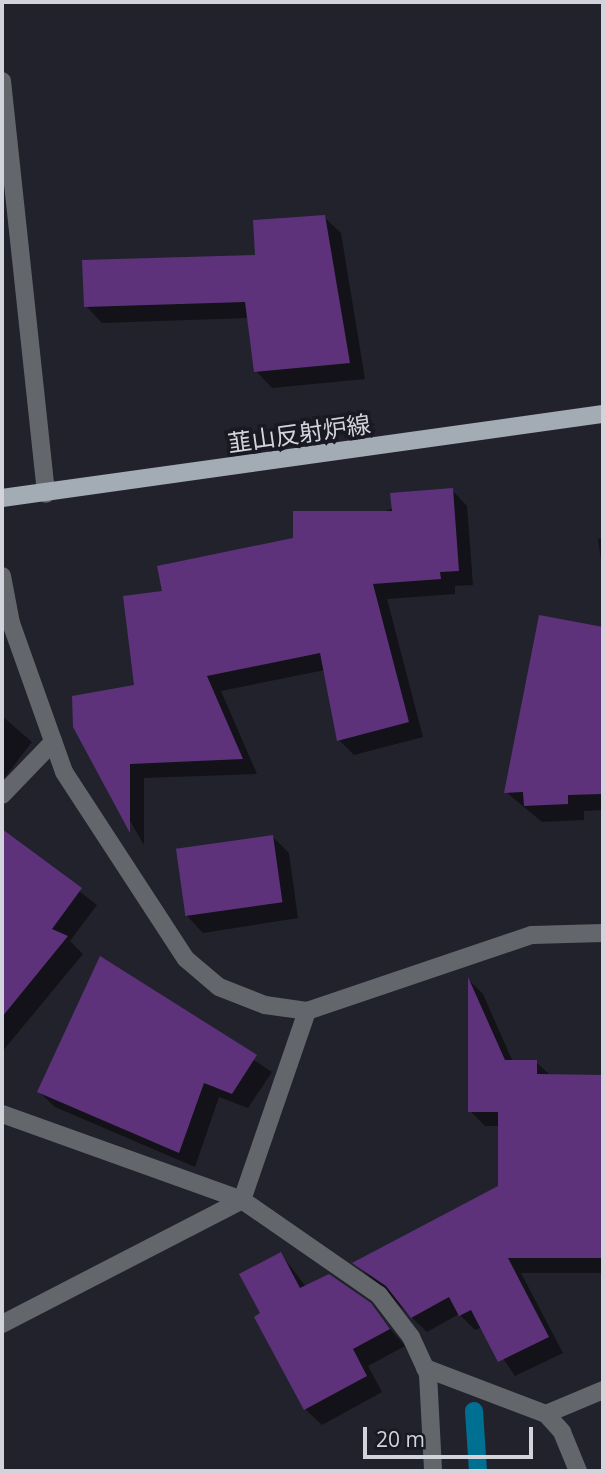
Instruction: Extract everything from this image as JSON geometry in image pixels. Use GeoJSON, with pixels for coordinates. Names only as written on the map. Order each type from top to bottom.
{"type":"FeatureCollection","features":[{"type":"Feature","properties":{"kind":"main road","name":"韮山反射炉線"},"geometry":{"type":"LineString","coordinates":[[2,498],[46,494],[603,414]]}},
{"type":"Feature","properties":{"kind":"street"},"geometry":{"type":"LineString","coordinates":[[2,81],[46,494]]}},
{"type":"Feature","properties":{"kind":"street"},"geometry":{"type":"LineString","coordinates":[[2,576],[11,623],[64,772],[186,959],[219,987],[265,1005],[307,1011],[532,935],[603,933]]}},
{"type":"Feature","properties":{"kind":"street"},"geometry":{"type":"LineString","coordinates":[[2,795],[53,742]]}},
{"type":"Feature","properties":{"kind":"street"},"geometry":{"type":"LineString","coordinates":[[2,1324],[242,1200],[307,1011]]}},
{"type":"Feature","properties":{"kind":"street"},"geometry":{"type":"LineString","coordinates":[[2,1114],[242,1200],[379,1295],[425,1368],[433,1471]]}},
{"type":"Feature","properties":{"kind":"street"},"geometry":{"type":"LineString","coordinates":[[425,1368],[546,1414],[562,1432],[578,1471]]}},
{"type":"Feature","properties":{"kind":"street"},"geometry":{"type":"LineString","coordinates":[[546,1414],[603,1390]]}},
{"type":"Feature","properties":{"kind":"building"},"geometry":{"type":"Polygon","coordinates":[[[325,215],[350,363],[254,372],[245,302],[84,307],[82,260],[255,255],[253,220],[325,215]]]}},
{"type":"Feature","properties":{"kind":"building"},"geometry":{"type":"Polygon","coordinates":[[[453,488],[459,571],[440,572],[441,579],[373,584],[409,722],[337,741],[320,653],[207,676],[243,759],[130,764],[130,833],[73,727],[72,696],[134,685],[123,596],[162,591],[157,566],[293,538],[293,511],[392,511],[390,493],[453,488]]]}},
{"type":"Feature","properties":{"kind":"building"},"geometry":{"type":"Polygon","coordinates":[[[539,615],[603,627],[603,794],[568,795],[568,804],[524,806],[523,792],[504,793],[539,615]]]}},
{"type":"Feature","properties":{"kind":"building"},"geometry":{"type":"Polygon","coordinates":[[[2,829],[82,888],[52,929],[68,936],[2,1017],[2,829]]]}},
{"type":"Feature","properties":{"kind":"building"},"geometry":{"type":"Polygon","coordinates":[[[273,835],[282,902],[185,916],[176,849],[273,835]]]}},
{"type":"Feature","properties":{"kind":"building"},"geometry":{"type":"Polygon","coordinates":[[[100,956],[257,1055],[232,1094],[204,1083],[179,1153],[37,1092],[100,956]]]}},
{"type":"Feature","properties":{"kind":"building"},"geometry":{"type":"Polygon","coordinates":[[[468,977],[505,1060],[537,1060],[537,1074],[603,1075],[603,1258],[508,1258],[549,1337],[498,1362],[471,1310],[459,1316],[449,1297],[411,1318],[386,1286],[352,1263],[498,1186],[498,1112],[468,1112],[468,977]]]}},
{"type":"Feature","properties":{"kind":"building"},"geometry":{"type":"Polygon","coordinates":[[[281,1252],[300,1288],[329,1274],[371,1303],[390,1329],[353,1349],[367,1376],[304,1410],[254,1317],[260,1313],[239,1274],[281,1252]]]}},
{"type":"Feature","properties":{"kind":"waterway"},"geometry":{"type":"LineString","coordinates":[[474,1411],[478,1471]]}}]}
